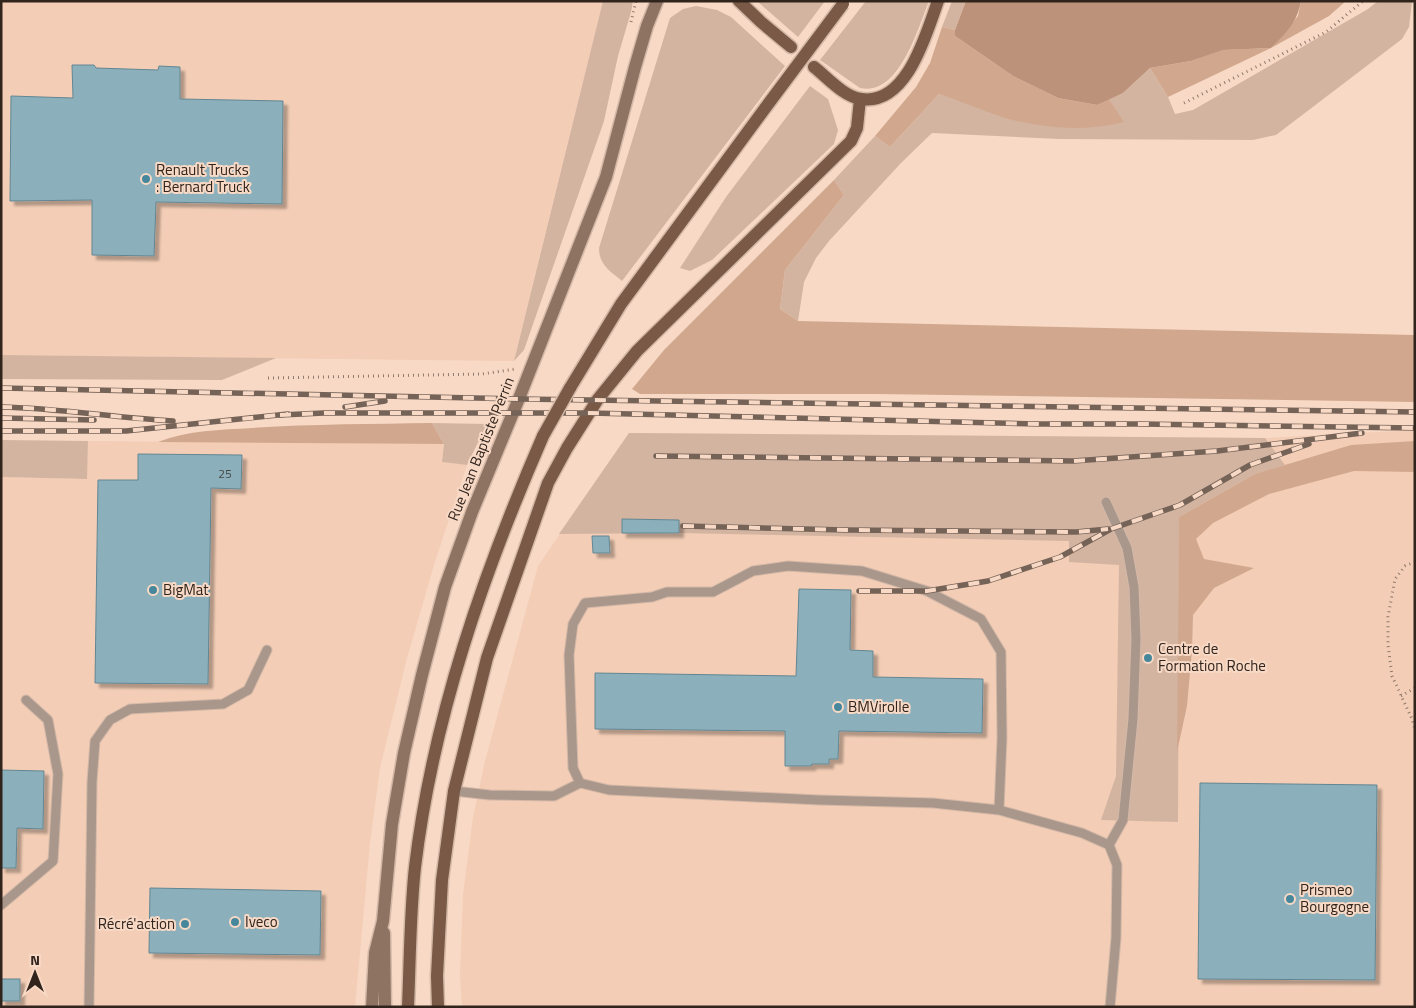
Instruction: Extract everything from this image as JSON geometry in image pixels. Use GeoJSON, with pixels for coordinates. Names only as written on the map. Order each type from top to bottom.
{"type":"FeatureCollection","features":[{"type":"Feature","properties":{"kind":"main road","name":"Rue Jean Baptiste Perrin"},"geometry":{"type":"LineString","coordinates":[[372,1007],[375,953],[383,921],[392,824],[404,753],[445,587],[472,512],[532,367],[606,177],[640,51],[657,1]]}},
{"type":"Feature","properties":{"kind":"main road"},"geometry":{"type":"LineString","coordinates":[[739,1],[791,47]]}},
{"type":"Feature","properties":{"kind":"main road"},"geometry":{"type":"LineString","coordinates":[[814,67],[844,92],[860,99],[877,99],[893,91],[905,78],[916,56],[938,1]]}},
{"type":"Feature","properties":{"kind":"main road"},"geometry":{"type":"LineString","coordinates":[[408,1007],[415,869],[433,762],[452,681],[474,609],[514,504],[543,436],[621,304],[844,3]]}},
{"type":"Feature","properties":{"kind":"main road"},"geometry":{"type":"LineString","coordinates":[[438,1007],[437,976],[442,880],[454,791],[486,658],[548,483],[566,448],[598,399],[637,351],[851,141],[857,128],[860,99]]}},
{"type":"Feature","properties":{"kind":"main road","name":"Rue Jean Baptiste Perrin"},"geometry":{"type":"LineString","coordinates":[[383,921],[385,1007]]}},
{"type":"Feature","properties":{"kind":"lane"},"geometry":{"type":"LineString","coordinates":[[1106,502],[1127,548],[1134,587],[1136,639],[1133,719],[1123,820],[1109,845]]}},
{"type":"Feature","properties":{"kind":"lane"},"geometry":{"type":"LineString","coordinates":[[580,783],[573,768],[569,654],[573,624],[585,602],[652,597],[667,592],[713,592],[753,571],[788,566],[853,570],[862,571],[926,591],[981,619],[1000,652],[1002,738],[999,810]]}},
{"type":"Feature","properties":{"kind":"lane"},"geometry":{"type":"LineString","coordinates":[[89,1007],[92,782],[95,741],[110,720],[130,709],[223,704],[248,690],[267,650]]}},
{"type":"Feature","properties":{"kind":"lane"},"geometry":{"type":"LineString","coordinates":[[1,905],[53,861],[58,774],[48,720],[26,700]]}},
{"type":"Feature","properties":{"kind":"lane"},"geometry":{"type":"LineString","coordinates":[[454,791],[490,795],[554,796],[580,783],[609,790],[810,800],[934,803],[999,810],[1082,833],[1109,845],[1117,865],[1116,938],[1110,1007]]}},
{"type":"Feature","properties":{"kind":"path"},"geometry":{"type":"LineString","coordinates":[[631,22],[636,1]]}},
{"type":"Feature","properties":{"kind":"path"},"geometry":{"type":"LineString","coordinates":[[1184,103],[1326,32],[1363,1]]}},
{"type":"Feature","properties":{"kind":"path"},"geometry":{"type":"LineString","coordinates":[[268,378],[482,374],[532,367]]}},
{"type":"Feature","properties":{"kind":"path"},"geometry":{"type":"LineString","coordinates":[[1415,562],[1405,566],[1395,579],[1388,617],[1388,645],[1392,676],[1412,719],[1415,730]]}},
{"type":"Feature","properties":{"kind":"path"},"geometry":{"type":"LineString","coordinates":[[1401,696],[1415,688]]}},
{"type":"Feature","properties":{"kind":"shaded area"},"geometry":{"type":"Polygon","coordinates":[[[1,1],[603,1],[514,361],[1,355],[1,1]]]}},
{"type":"Feature","properties":{"kind":"shaded area"},"geometry":{"type":"Polygon","coordinates":[[[603,1],[633,1],[618,56],[604,121],[524,350],[514,361],[603,1]]]}},
{"type":"Feature","properties":{"kind":"shaded area"},"geometry":{"type":"Polygon","coordinates":[[[757,1],[825,1],[798,37],[757,1]]]}},
{"type":"Feature","properties":{"kind":"shaded area"},"geometry":{"type":"Polygon","coordinates":[[[866,1],[929,1],[913,43],[905,58],[896,72],[886,82],[874,88],[860,88],[820,60],[866,1]]]}},
{"type":"Feature","properties":{"kind":"shaded area"},"geometry":{"type":"Polygon","coordinates":[[[952,1],[966,1],[955,30],[942,27],[952,1]]]}},
{"type":"Feature","properties":{"kind":"shaded area"},"geometry":{"type":"Polygon","coordinates":[[[966,1],[1301,1],[1294,22],[1271,48],[1223,50],[1191,61],[1150,68],[1123,93],[1097,105],[1058,98],[1013,76],[955,36],[955,30],[966,1]]]}},
{"type":"Feature","properties":{"kind":"shaded area"},"geometry":{"type":"Polygon","coordinates":[[[1301,1],[1346,1],[1329,16],[1271,48],[1298,16],[1301,1]]]}},
{"type":"Feature","properties":{"kind":"shaded area"},"geometry":{"type":"Polygon","coordinates":[[[1378,1],[1412,1],[1409,27],[1402,39],[1276,135],[1253,140],[1059,139],[932,133],[901,163],[829,241],[816,258],[804,282],[798,321],[780,309],[785,270],[844,195],[834,180],[875,136],[890,147],[939,94],[962,101],[1123,122],[1109,99],[1123,93],[1150,68],[1168,97],[1175,114],[1193,110],[1368,9],[1378,1]]]}},
{"type":"Feature","properties":{"kind":"shaded area"},"geometry":{"type":"Polygon","coordinates":[[[696,6],[717,10],[731,17],[785,66],[622,281],[609,271],[603,263],[599,254],[599,248],[670,18],[683,9],[696,6]]]}},
{"type":"Feature","properties":{"kind":"shaded area"},"geometry":{"type":"Polygon","coordinates":[[[942,27],[955,30],[955,36],[1013,76],[1058,98],[1097,105],[1109,99],[1124,122],[1079,128],[1035,125],[1005,118],[939,94],[890,147],[875,136],[916,87],[930,63],[942,27]]]}},
{"type":"Feature","properties":{"kind":"shaded area"},"geometry":{"type":"Polygon","coordinates":[[[1271,48],[1168,97],[1150,68],[1191,61],[1222,50],[1271,48]]]}},
{"type":"Feature","properties":{"kind":"shaded area"},"geometry":{"type":"Polygon","coordinates":[[[810,86],[828,99],[838,130],[834,144],[712,260],[690,271],[680,268],[726,197],[810,86]]]}},
{"type":"Feature","properties":{"kind":"shaded area"},"geometry":{"type":"Polygon","coordinates":[[[834,180],[844,195],[785,270],[780,309],[798,321],[1415,335],[1415,402],[877,394],[640,394],[632,389],[664,350],[834,180]]]}},
{"type":"Feature","properties":{"kind":"shaded area"},"geometry":{"type":"Polygon","coordinates":[[[1,355],[276,358],[222,380],[1,379],[1,355]]]}},
{"type":"Feature","properties":{"kind":"shaded area"},"geometry":{"type":"Polygon","coordinates":[[[432,423],[487,424],[467,465],[442,462],[444,444],[432,423]]]}},
{"type":"Feature","properties":{"kind":"shaded area"},"geometry":{"type":"Polygon","coordinates":[[[432,423],[444,444],[158,442],[181,435],[216,430],[320,425],[432,423]]]}},
{"type":"Feature","properties":{"kind":"shaded area"},"geometry":{"type":"Polygon","coordinates":[[[1415,430],[1415,1007],[462,1007],[460,975],[463,895],[473,817],[485,761],[538,566],[629,433],[1265,438],[1415,430]]]}},
{"type":"Feature","properties":{"kind":"shaded area","name":"Centre de Formation Roche"},"geometry":{"type":"Polygon","coordinates":[[[629,433],[1265,438],[1285,465],[1255,474],[1179,517],[1178,822],[1101,820],[1116,776],[1119,565],[1069,562],[1069,541],[679,533],[559,534],[629,433]]]}},
{"type":"Feature","properties":{"kind":"shaded area"},"geometry":{"type":"Polygon","coordinates":[[[1,440],[88,441],[87,479],[1,477],[1,440]]]}},
{"type":"Feature","properties":{"kind":"shaded area"},"geometry":{"type":"Polygon","coordinates":[[[88,441],[444,444],[442,462],[467,465],[434,565],[407,658],[380,768],[370,843],[355,1007],[1,1007],[1,477],[86,479],[88,441]]]}},
{"type":"Feature","properties":{"kind":"shaded area"},"geometry":{"type":"Polygon","coordinates":[[[1415,441],[1415,472],[1354,471],[1269,494],[1213,523],[1196,539],[1204,559],[1254,568],[1214,588],[1193,615],[1187,706],[1177,752],[1179,517],[1255,474],[1351,445],[1415,441]]]}},
{"type":"Feature","properties":{"kind":"building","name":"Renault Trucks : Bernard Truck"},"geometry":{"type":"Polygon","coordinates":[[[72,65],[94,65],[96,68],[158,70],[159,66],[180,67],[180,99],[283,101],[282,204],[156,202],[154,256],[92,255],[92,200],[10,201],[11,96],[73,98],[72,65]]]}},
{"type":"Feature","properties":{"kind":"building"},"geometry":{"type":"Polygon","coordinates":[[[138,454],[242,455],[241,489],[211,488],[208,684],[95,683],[98,480],[138,480],[138,454]]]}},
{"type":"Feature","properties":{"kind":"building"},"geometry":{"type":"Polygon","coordinates":[[[622,519],[679,520],[679,533],[622,533],[622,519]]]}},
{"type":"Feature","properties":{"kind":"building"},"geometry":{"type":"Polygon","coordinates":[[[592,536],[609,536],[610,553],[593,553],[592,536]]]}},
{"type":"Feature","properties":{"kind":"building"},"geometry":{"type":"Polygon","coordinates":[[[799,589],[851,590],[850,650],[873,651],[873,677],[983,679],[982,733],[839,731],[838,759],[829,759],[829,764],[785,766],[785,731],[595,729],[595,673],[796,676],[799,589]]]}},
{"type":"Feature","properties":{"kind":"building"},"geometry":{"type":"Polygon","coordinates":[[[1,770],[44,771],[43,829],[17,828],[16,868],[1,868],[1,770]]]}},
{"type":"Feature","properties":{"kind":"building"},"geometry":{"type":"Polygon","coordinates":[[[1200,783],[1377,785],[1375,980],[1198,979],[1200,783]]]}},
{"type":"Feature","properties":{"kind":"building","name":"Iveco"},"geometry":{"type":"Polygon","coordinates":[[[150,888],[321,891],[320,955],[149,953],[150,888]]]}},
{"type":"Feature","properties":{"kind":"building"},"geometry":{"type":"Polygon","coordinates":[[[1,979],[20,979],[20,1001],[1,1001],[1,979]]]}},
{"type":"Feature","properties":{"kind":"railway"},"geometry":{"type":"LineString","coordinates":[[1,388],[519,399],[1415,412]]}},
{"type":"Feature","properties":{"kind":"railway"},"geometry":{"type":"LineString","coordinates":[[345,407],[385,401]]}},
{"type":"Feature","properties":{"kind":"railway"},"geometry":{"type":"LineString","coordinates":[[1,407],[173,421]]}},
{"type":"Feature","properties":{"kind":"railway"},"geometry":{"type":"LineString","coordinates":[[280,415],[324,413],[590,413],[1039,424],[1415,428]]}},
{"type":"Feature","properties":{"kind":"railway"},"geometry":{"type":"LineString","coordinates":[[1,431],[126,431],[288,414]]}},
{"type":"Feature","properties":{"kind":"railway"},"geometry":{"type":"LineString","coordinates":[[1,418],[94,420]]}},
{"type":"Feature","properties":{"kind":"railway"},"geometry":{"type":"LineString","coordinates":[[656,456],[1073,461],[1217,451],[1362,433]]}},
{"type":"Feature","properties":{"kind":"railway"},"geometry":{"type":"LineString","coordinates":[[859,591],[927,591],[988,581],[1060,557],[1111,529],[1180,505],[1250,465],[1309,444]]}},
{"type":"Feature","properties":{"kind":"railway"},"geometry":{"type":"LineString","coordinates":[[683,526],[846,530],[1076,532],[1108,529]]}},
{"type":"Feature","properties":{"kind":"place","name":"Renault Trucks : Bernard Truck"},"geometry":{"type":"Point","coordinates":[146,179]}},
{"type":"Feature","properties":{"kind":"place","name":"BigMat"},"geometry":{"type":"Point","coordinates":[153,590]}},
{"type":"Feature","properties":{"kind":"place","name":"Centre de Formation Roche"},"geometry":{"type":"Point","coordinates":[1148,658]}},
{"type":"Feature","properties":{"kind":"place","name":"BMVirolle"},"geometry":{"type":"Point","coordinates":[838,707]}},
{"type":"Feature","properties":{"kind":"place","name":"Prismeo Bourgogne"},"geometry":{"type":"Point","coordinates":[1290,899]}},
{"type":"Feature","properties":{"kind":"place","name":"Iveco"},"geometry":{"type":"Point","coordinates":[235,922]}},
{"type":"Feature","properties":{"kind":"place","name":"Récré'action"},"geometry":{"type":"Point","coordinates":[185,924]}}]}
